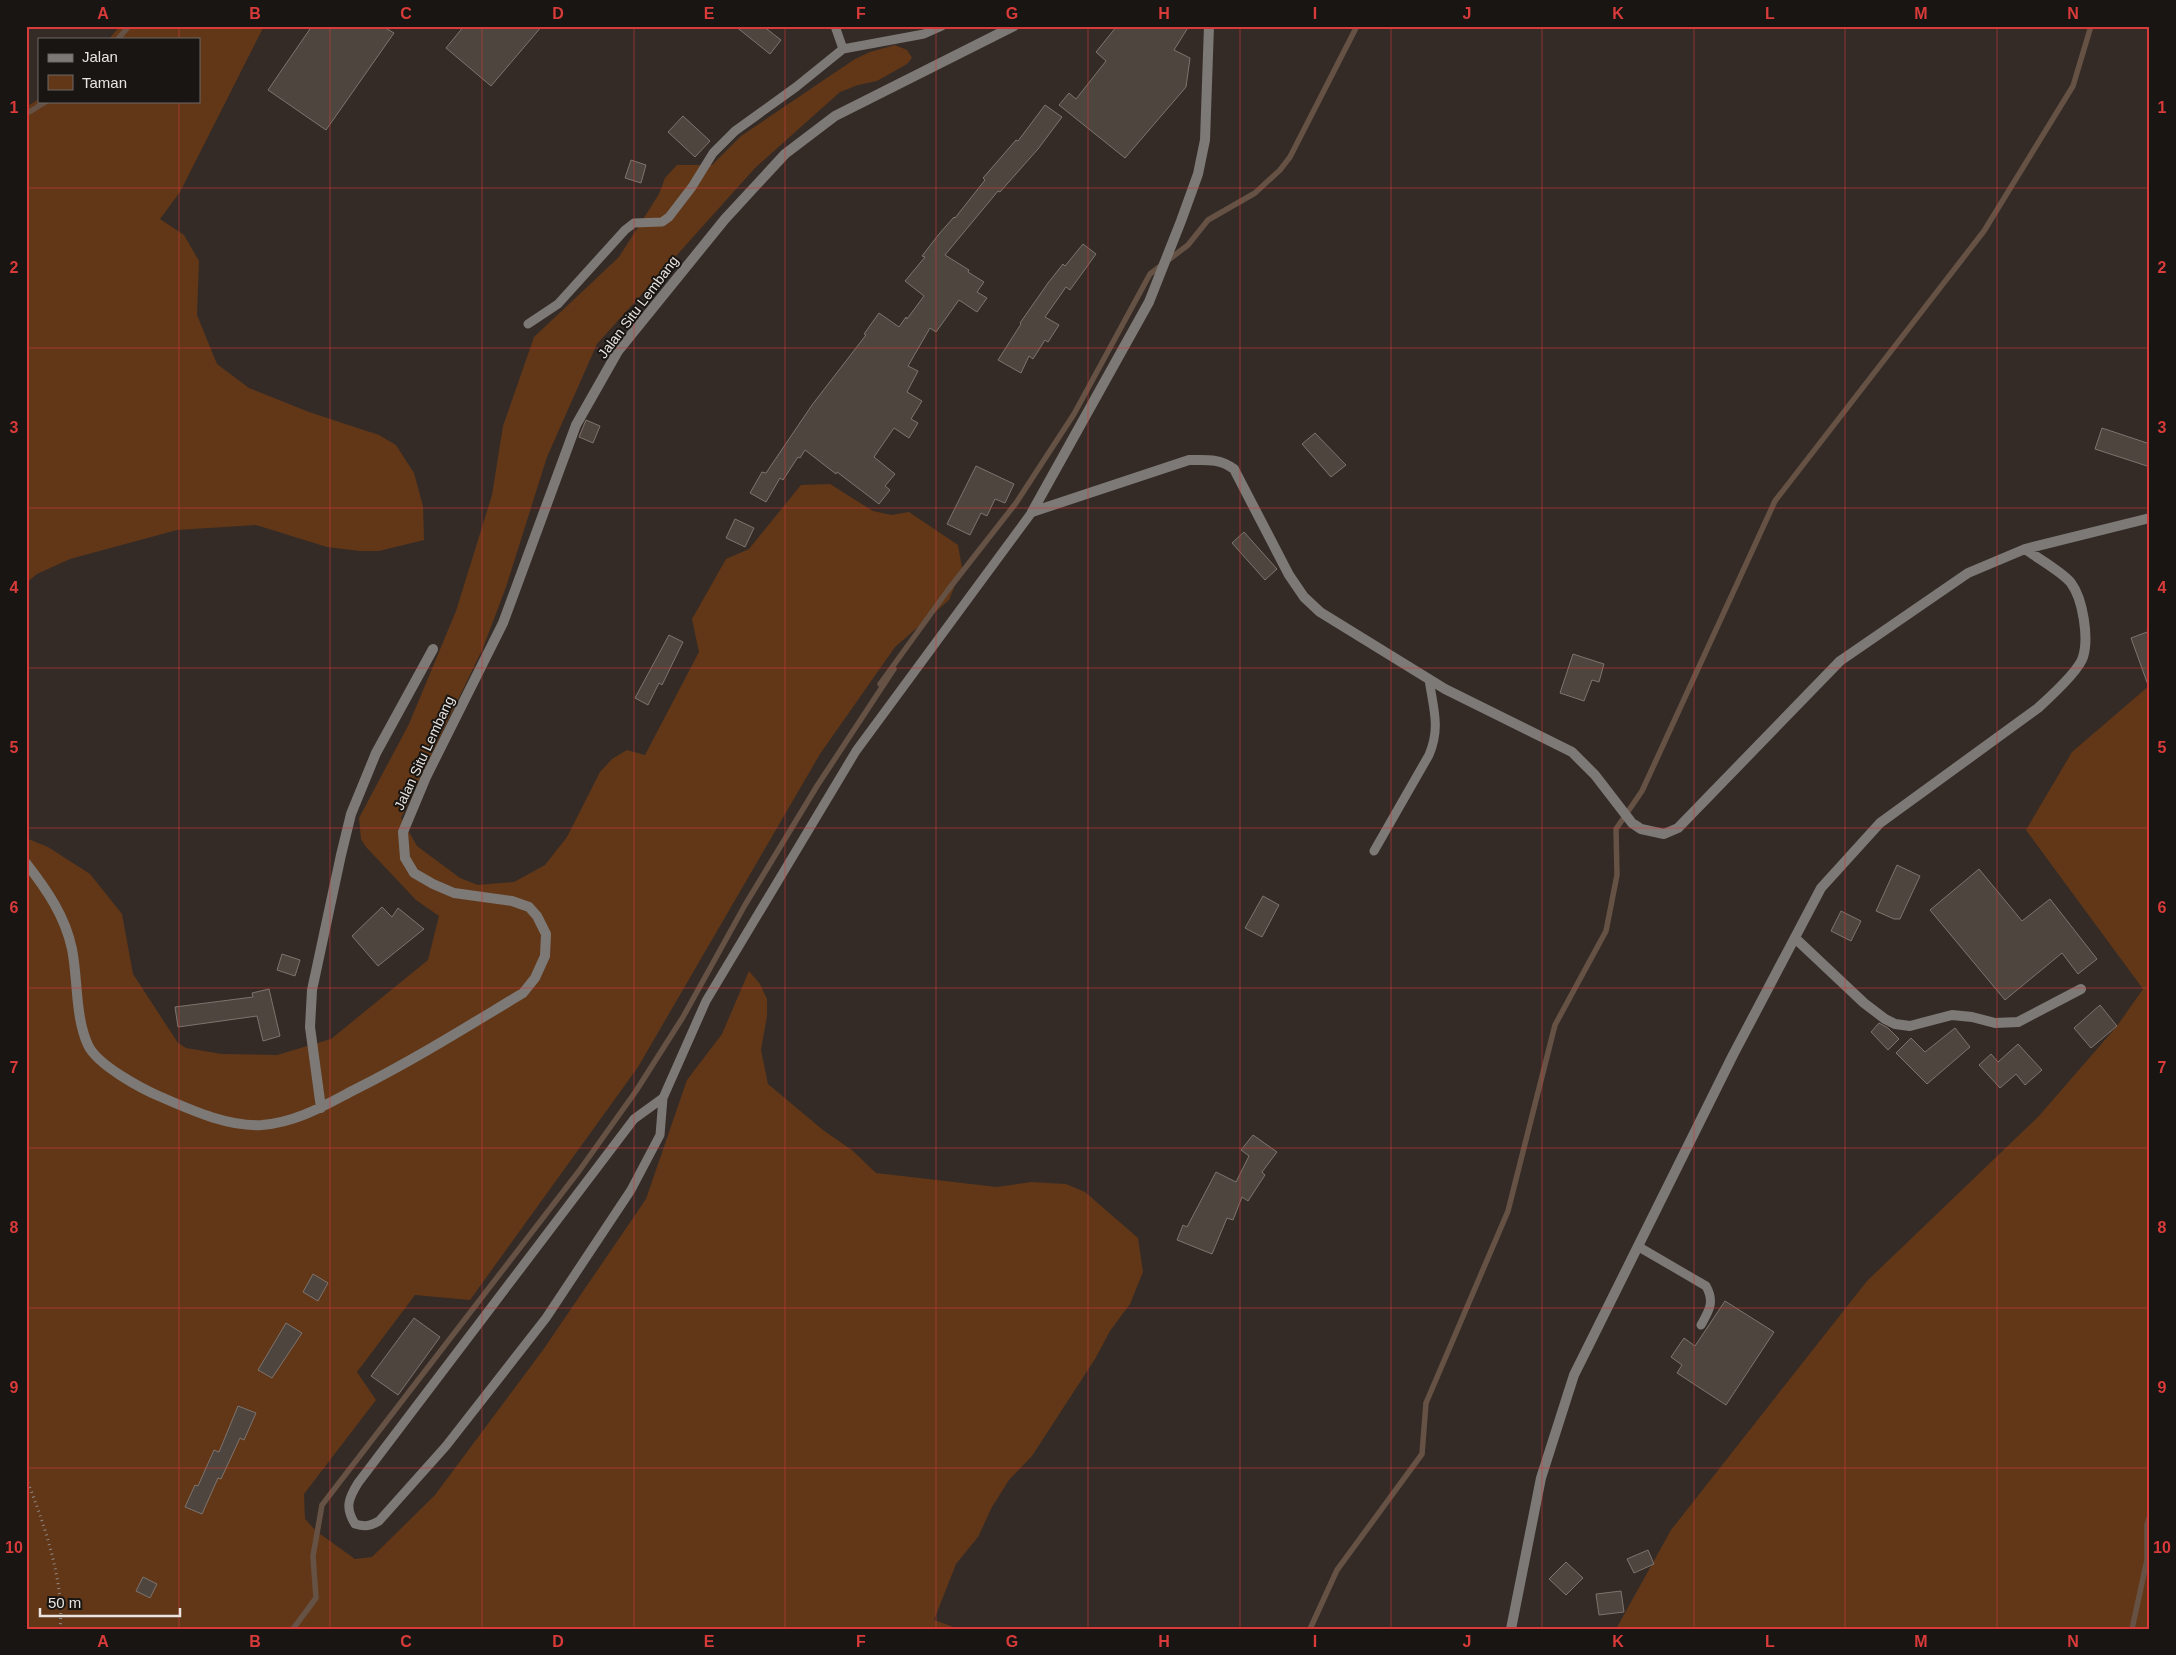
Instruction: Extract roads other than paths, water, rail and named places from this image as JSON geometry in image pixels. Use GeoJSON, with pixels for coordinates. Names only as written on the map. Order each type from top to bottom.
{"type":"FeatureCollection","features":[{"type":"Feature","properties":{"kind":"street","name":"Jalan Situ Lembang"},"geometry":{"type":"LineString","coordinates":[[26,863],[44,886],[63,919],[72,950],[84,1033],[89,1047],[98,1058],[139,1088],[192,1110],[238,1123],[260,1125],[300,1118],[412,1061],[523,992],[535,978],[545,956],[546,934],[537,916],[528,907],[512,901],[454,893],[414,873],[405,858],[403,832],[426,777],[503,623],[576,425],[618,351],[725,219],[785,154],[835,116],[1014,26]]}},
{"type":"Feature","properties":{"kind":"street"},"geometry":{"type":"LineString","coordinates":[[1032,512],[1149,302],[1181,221],[1198,174],[1205,140],[1209,26]]}},
{"type":"Feature","properties":{"kind":"street"},"geometry":{"type":"LineString","coordinates":[[1032,512],[1189,460],[1216,460],[1223,462],[1234,469],[1290,575],[1304,597],[1320,612],[1445,689],[1572,752],[1595,775],[1632,823],[1653,833],[1664,834],[1678,828],[1840,661],[1968,573],[2025,549],[2150,518]]}},
{"type":"Feature","properties":{"kind":"street"},"geometry":{"type":"LineString","coordinates":[[1511,1629],[1541,1478],[1574,1376],[1733,1055],[1821,888],[1880,823],[2038,708],[2059,690],[2083,658],[2085,631],[2082,606],[2071,582],[2025,549]]}},
{"type":"Feature","properties":{"kind":"street"},"geometry":{"type":"LineString","coordinates":[[321,1108],[310,1028],[312,990],[350,814],[376,753],[433,649]]}},
{"type":"Feature","properties":{"kind":"street"},"geometry":{"type":"LineString","coordinates":[[1794,938],[1864,1003],[1895,1024],[1910,1026],[1952,1015],[1972,1017],[1996,1023],[2018,1022],[2082,989]]}},
{"type":"Feature","properties":{"kind":"lane"},"geometry":{"type":"LineString","coordinates":[[835,26],[843,49]]}},
{"type":"Feature","properties":{"kind":"lane"},"geometry":{"type":"LineString","coordinates":[[528,324],[558,304],[625,230],[634,223],[662,222],[669,216],[692,187],[714,153],[734,131],[796,87],[843,49],[924,34],[942,26]]}},
{"type":"Feature","properties":{"kind":"lane"},"geometry":{"type":"LineString","coordinates":[[663,1098],[634,1120],[358,1483],[350,1496],[348,1513],[355,1524],[371,1526],[379,1521],[446,1446],[546,1318],[639,1174],[660,1135],[663,1098],[706,1001],[856,751],[1032,512]]}},
{"type":"Feature","properties":{"kind":"lane"},"geometry":{"type":"LineString","coordinates":[[1374,852],[1435,739],[1436,724],[1429,679]]}},
{"type":"Feature","properties":{"kind":"lane"},"geometry":{"type":"LineString","coordinates":[[1639,1248],[1706,1286],[1711,1295],[1711,1307],[1701,1325]]}},
{"type":"Feature","properties":{"kind":"waterway"},"geometry":{"type":"LineString","coordinates":[[119,38],[129,26]]}},
{"type":"Feature","properties":{"kind":"waterway"},"geometry":{"type":"LineString","coordinates":[[293,1629],[316,1598],[313,1556],[322,1505],[579,1171],[636,1091],[683,1017],[745,905],[817,786],[894,669],[880,684],[948,590],[1016,503],[1074,414],[1150,274],[1188,245],[1208,220],[1255,193],[1280,170],[1290,157],[1357,26]]}},
{"type":"Feature","properties":{"kind":"waterway"},"geometry":{"type":"LineString","coordinates":[[1310,1629],[1337,1570],[1422,1454],[1426,1403],[1508,1211],[1555,1025],[1606,931],[1617,875],[1616,829],[1642,791],[1775,501],[1984,231],[2073,86],[2091,26]]}},
{"type":"Feature","properties":{"kind":"waterway"},"geometry":{"type":"LineString","coordinates":[[26,114],[45,102]]}},
{"type":"Feature","properties":{"kind":"waterway"},"geometry":{"type":"LineString","coordinates":[[2132,1629],[2147,1560],[2147,1525],[2150,1515]]}}]}
